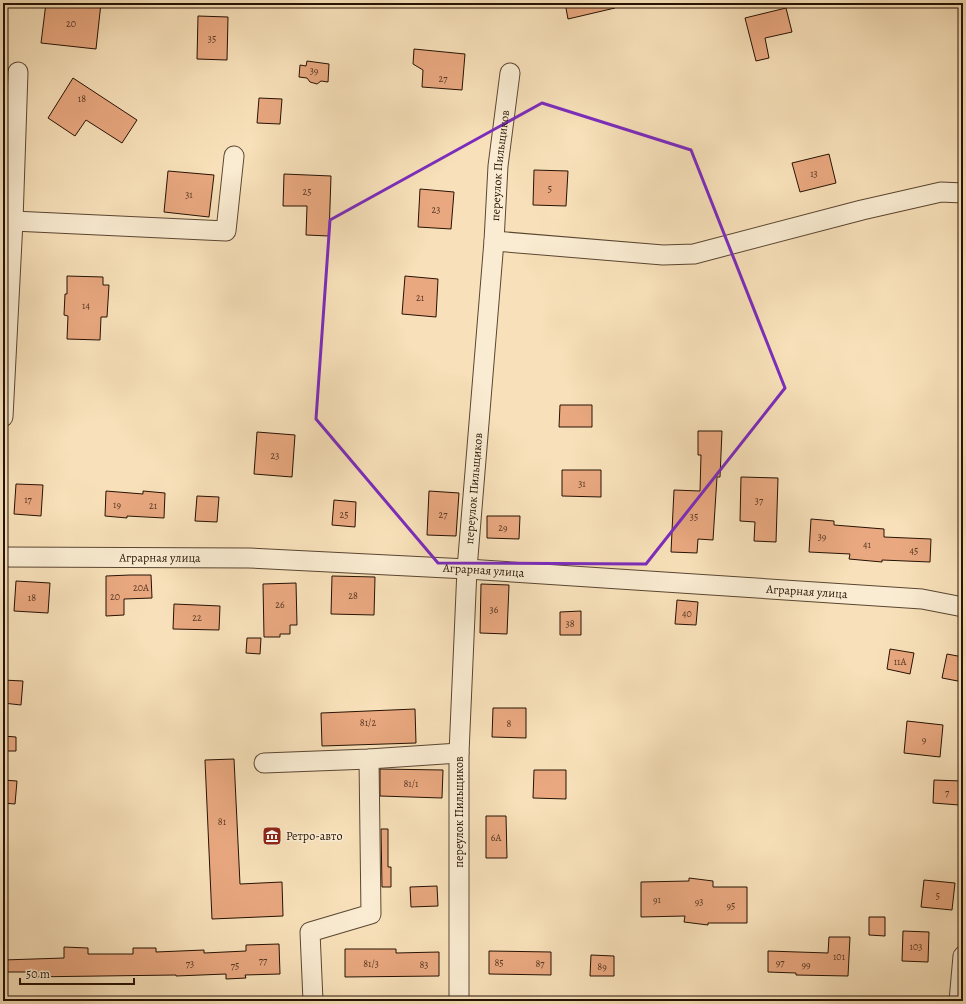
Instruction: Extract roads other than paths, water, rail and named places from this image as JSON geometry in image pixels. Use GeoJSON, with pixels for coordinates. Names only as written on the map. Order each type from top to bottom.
{"type":"FeatureCollection","features":[{"type":"Feature","properties":{"kind":"street"},"geometry":{"type":"LineString","coordinates":[[3,417],[8,218],[18,72]]}},
{"type":"Feature","properties":{"kind":"street","name":"переулок Пильщиков"},"geometry":{"type":"LineString","coordinates":[[459,1001],[459,753],[467,569],[494,241],[498,166],[510,73]]}},
{"type":"Feature","properties":{"kind":"street"},"geometry":{"type":"LineString","coordinates":[[8,218],[226,231],[234,156]]}},
{"type":"Feature","properties":{"kind":"street"},"geometry":{"type":"LineString","coordinates":[[494,241],[663,255],[694,254],[862,210],[940,192],[963,193]]}},
{"type":"Feature","properties":{"kind":"street","name":"Аграрная улица"},"geometry":{"type":"LineString","coordinates":[[3,557],[250,558],[467,569],[922,599],[963,607]]}},
{"type":"Feature","properties":{"kind":"street"},"geometry":{"type":"LineString","coordinates":[[264,763],[370,759],[459,753]]}},
{"type":"Feature","properties":{"kind":"street"},"geometry":{"type":"LineString","coordinates":[[313,1001],[310,932],[371,914],[370,759]]}},
{"type":"Feature","properties":{"kind":"street"},"geometry":{"type":"LineString","coordinates":[[959,1001],[963,956]]}},
{"type":"Feature","properties":{"kind":"place","name":"Ретро-авто"},"geometry":{"type":"Point","coordinates":[272,836]}}]}
